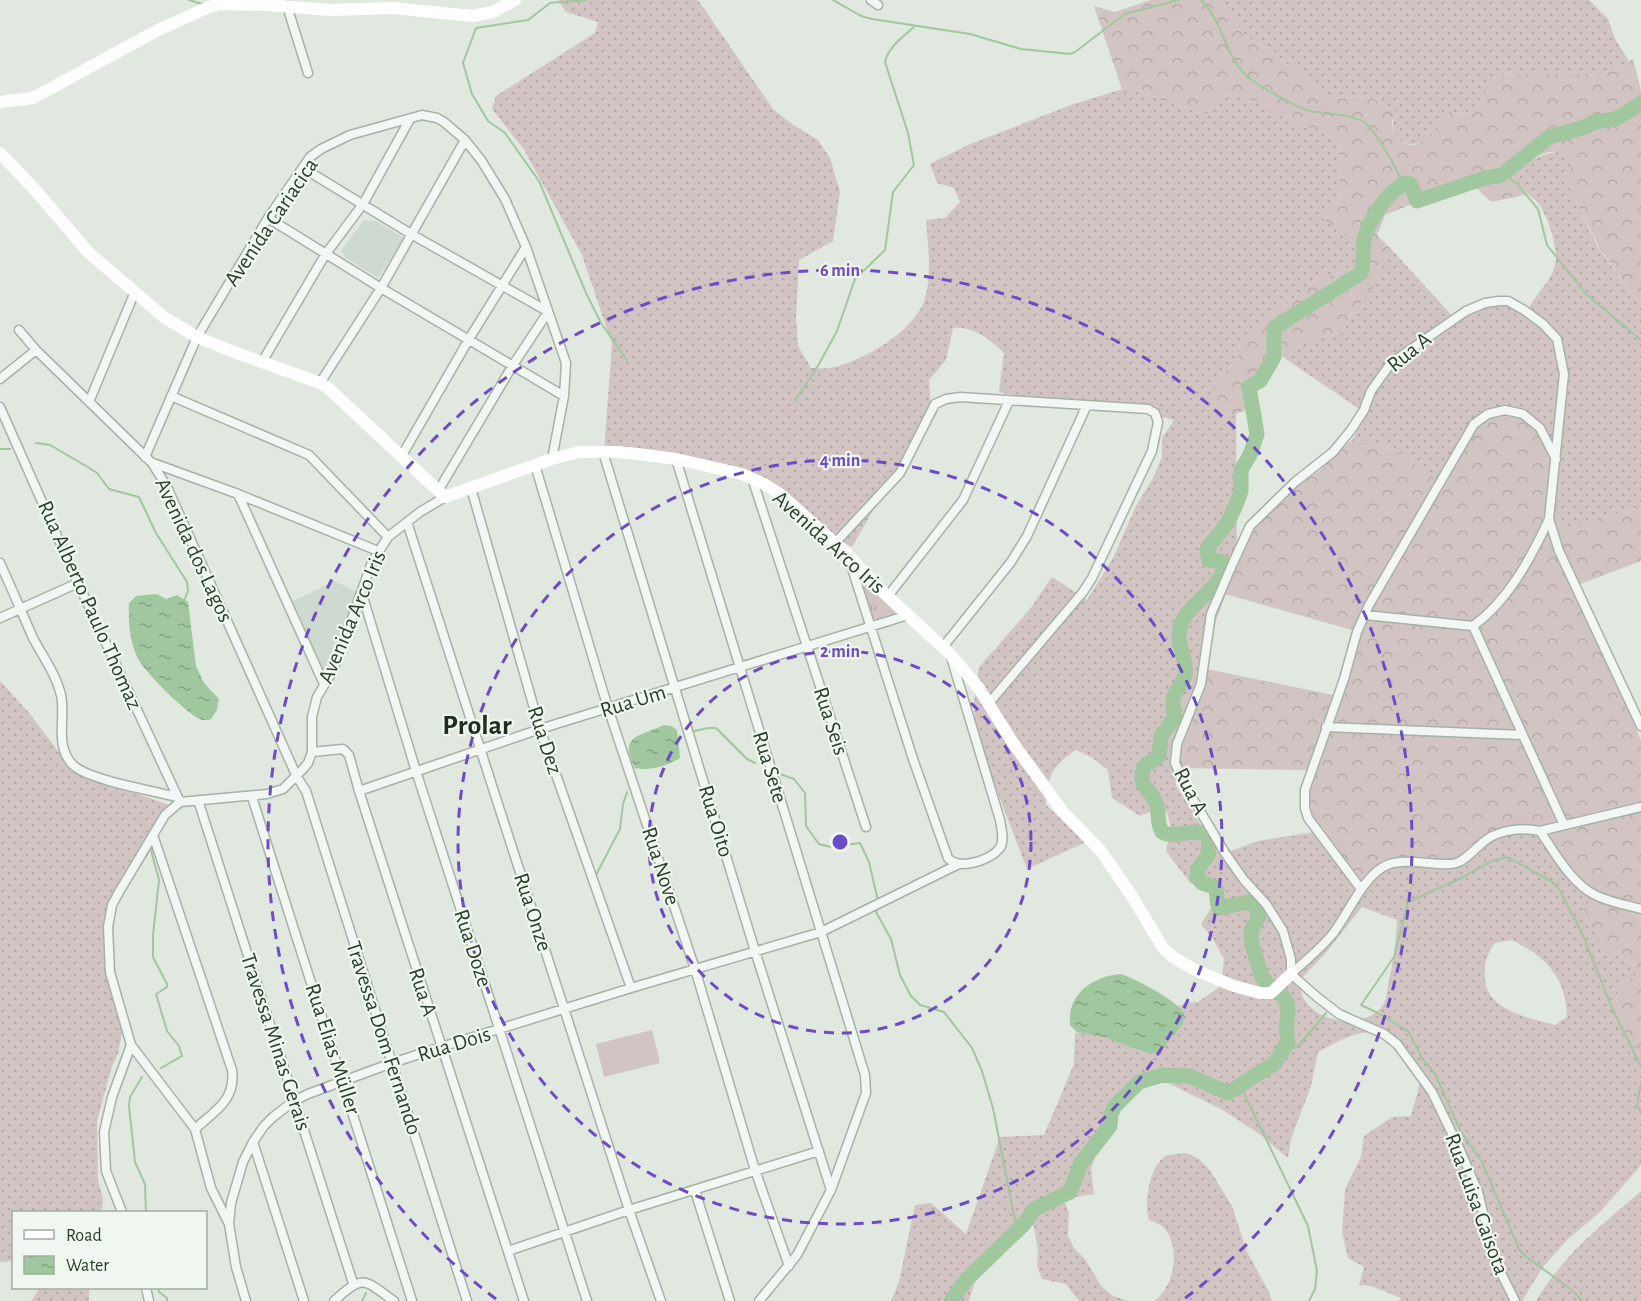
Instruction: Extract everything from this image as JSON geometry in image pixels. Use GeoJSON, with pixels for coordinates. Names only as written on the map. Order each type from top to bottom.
{"type":"FeatureCollection","features":[{"type":"Feature","properties":{"kind":"street"},"geometry":{"type":"LineString","coordinates":[[0,102],[33,98],[158,30],[208,7],[228,3],[271,2],[287,6],[330,10],[404,9],[472,16],[493,12],[515,0]]}},
{"type":"Feature","properties":{"kind":"street"},"geometry":{"type":"LineString","coordinates":[[287,6],[308,73]]}},
{"type":"Feature","properties":{"kind":"street","name":"Avenida Cariacica"},"geometry":{"type":"LineString","coordinates":[[149,460],[171,396],[197,336],[268,218],[310,157],[333,142],[422,115],[437,118],[465,140],[498,185],[526,247],[566,363],[564,396],[552,459]]}},
{"type":"Feature","properties":{"kind":"street"},"geometry":{"type":"LineString","coordinates":[[262,362],[325,255],[363,204],[410,119]]}},
{"type":"Feature","properties":{"kind":"street"},"geometry":{"type":"LineString","coordinates":[[320,383],[381,288],[465,140]]}},
{"type":"Feature","properties":{"kind":"street"},"geometry":{"type":"LineString","coordinates":[[0,153],[88,252],[134,294],[165,318],[197,336],[320,383],[337,394],[442,494],[513,365],[547,312],[502,284],[411,234],[303,168]]}},
{"type":"Feature","properties":{"kind":"street"},"geometry":{"type":"LineString","coordinates":[[268,218],[325,255],[564,396]]}},
{"type":"Feature","properties":{"kind":"street"},"geometry":{"type":"LineString","coordinates":[[401,457],[469,339],[526,247]]}},
{"type":"Feature","properties":{"kind":"street"},"geometry":{"type":"LineString","coordinates":[[89,402],[134,294]]}},
{"type":"Feature","properties":{"kind":"street","name":"Rua A"},"geometry":{"type":"LineString","coordinates":[[1292,974],[1291,958],[1283,932],[1266,904],[1244,880],[1225,853],[1174,760],[1180,734],[1201,684],[1212,614],[1250,526],[1295,482],[1333,452],[1351,430],[1364,410],[1371,391],[1391,363],[1452,319],[1485,303],[1508,301],[1543,324],[1557,339],[1564,374],[1556,459],[1549,519],[1539,540],[1506,595],[1473,626]]}},
{"type":"Feature","properties":{"kind":"street","name":"Avenida dos Lagos"},"geometry":{"type":"LineString","coordinates":[[19,330],[36,350],[149,460],[167,487],[297,777]]}},
{"type":"Feature","properties":{"kind":"street"},"geometry":{"type":"LineString","coordinates":[[0,379],[36,350]]}},
{"type":"Feature","properties":{"kind":"street"},"geometry":{"type":"LineString","coordinates":[[171,396],[309,455],[388,537]]}},
{"type":"Feature","properties":{"kind":"street"},"geometry":{"type":"LineString","coordinates":[[835,543],[900,473],[935,404],[946,399],[960,397],[1148,409],[1155,413],[1158,422],[1152,451],[1092,578],[1083,592],[1066,609],[989,703]]}},
{"type":"Feature","properties":{"kind":"street"},"geometry":{"type":"LineString","coordinates":[[888,596],[963,500],[1009,401]]}},
{"type":"Feature","properties":{"kind":"street"},"geometry":{"type":"LineString","coordinates":[[848,555],[914,762],[948,858],[951,862],[959,864],[986,858],[1000,848],[1003,839],[1000,820],[946,651],[1011,562],[1027,536],[1087,405]]}},
{"type":"Feature","properties":{"kind":"street","name":"Rua Alberto Paulo Thomaz"},"geometry":{"type":"LineString","coordinates":[[0,407],[78,583],[179,799]]}},
{"type":"Feature","properties":{"kind":"street"},"geometry":{"type":"LineString","coordinates":[[1361,889],[1316,830],[1305,808],[1305,790],[1365,615],[1474,424],[1488,414],[1505,410],[1523,414],[1540,428],[1556,459]]}},
{"type":"Feature","properties":{"kind":"street","name":"Avenida Arco Iris"},"geometry":{"type":"LineString","coordinates":[[312,752],[312,717],[317,697],[335,666],[372,562],[388,537],[442,494],[471,488],[552,459],[579,452],[603,452],[676,459],[752,478],[780,494],[848,555],[946,651],[989,703],[1013,743],[1063,812],[1107,860],[1163,948],[1184,964],[1234,986],[1260,993],[1278,988],[1292,974]]}},
{"type":"Feature","properties":{"kind":"street","name":"Rua Oito"},"geometry":{"type":"LineString","coordinates":[[603,452],[755,951],[831,1190]]}},
{"type":"Feature","properties":{"kind":"street","name":"Rua Sete"},"geometry":{"type":"LineString","coordinates":[[676,459],[865,1075],[866,1093],[831,1190]]}},
{"type":"Feature","properties":{"kind":"street"},"geometry":{"type":"LineString","coordinates":[[149,460],[378,551]]}},
{"type":"Feature","properties":{"kind":"street","name":"Rua Nove"},"geometry":{"type":"LineString","coordinates":[[535,465],[608,708],[695,969],[755,1170],[789,1266]]}},
{"type":"Feature","properties":{"kind":"street","name":"Rua Seis"},"geometry":{"type":"LineString","coordinates":[[752,478],[866,827]]}},
{"type":"Feature","properties":{"kind":"street","name":"Rua Dez"},"geometry":{"type":"LineString","coordinates":[[471,488],[540,729],[631,988]]}},
{"type":"Feature","properties":{"kind":"street"},"geometry":{"type":"LineString","coordinates":[[238,494],[324,684]]}},
{"type":"Feature","properties":{"kind":"street"},"geometry":{"type":"LineString","coordinates":[[1549,519],[1559,550],[1641,726]]}},
{"type":"Feature","properties":{"kind":"street","name":"Rua Onze"},"geometry":{"type":"LineString","coordinates":[[407,522],[660,1301]]}},
{"type":"Feature","properties":{"kind":"street"},"geometry":{"type":"LineString","coordinates":[[0,562],[58,685],[62,704],[62,746],[71,763],[79,770],[179,799],[252,797],[267,795],[283,789],[308,763],[312,752]]}},
{"type":"Feature","properties":{"kind":"street"},"geometry":{"type":"LineString","coordinates":[[0,618],[78,583]]}},
{"type":"Feature","properties":{"kind":"street","name":"Rua Doze"},"geometry":{"type":"LineString","coordinates":[[362,594],[416,771],[587,1301]]}},
{"type":"Feature","properties":{"kind":"street","name":"Rua Um"},"geometry":{"type":"LineString","coordinates":[[359,790],[540,729],[908,615]]}},
{"type":"Feature","properties":{"kind":"street"},"geometry":{"type":"LineString","coordinates":[[1365,615],[1473,626],[1564,825]]}},
{"type":"Feature","properties":{"kind":"street"},"geometry":{"type":"LineString","coordinates":[[1326,727],[1522,735]]}},
{"type":"Feature","properties":{"kind":"street","name":"Rua A"},"geometry":{"type":"LineString","coordinates":[[312,752],[346,750],[349,755],[524,1301]]}},
{"type":"Feature","properties":{"kind":"street","name":"Travessa Dom Fernando"},"geometry":{"type":"LineString","coordinates":[[297,777],[306,791],[467,1301]]}},
{"type":"Feature","properties":{"kind":"street","name":"Rua Elias Müller"},"geometry":{"type":"LineString","coordinates":[[252,797],[412,1301]]}},
{"type":"Feature","properties":{"kind":"street"},"geometry":{"type":"LineString","coordinates":[[179,799],[165,815],[112,905],[108,927],[110,972],[131,1045],[195,1129],[211,1188],[229,1224],[236,1267],[246,1301]]}},
{"type":"Feature","properties":{"kind":"street","name":"Travessa Minas Gerais"},"geometry":{"type":"LineString","coordinates":[[198,800],[353,1283]]}},
{"type":"Feature","properties":{"kind":"street"},"geometry":{"type":"LineString","coordinates":[[1292,974],[1329,938],[1342,922],[1361,889],[1382,867],[1403,861],[1454,864],[1471,854],[1488,838],[1499,833],[1514,830],[1540,831],[1641,807]]}},
{"type":"Feature","properties":{"kind":"street"},"geometry":{"type":"LineString","coordinates":[[1540,831],[1578,882],[1587,890],[1598,897],[1641,909]]}},
{"type":"Feature","properties":{"kind":"street"},"geometry":{"type":"LineString","coordinates":[[153,835],[234,1081],[231,1093],[223,1103],[195,1129]]}},
{"type":"Feature","properties":{"kind":"street","name":"Rua Dois"},"geometry":{"type":"LineString","coordinates":[[229,1224],[229,1214],[243,1162],[253,1142],[264,1126],[294,1101],[343,1080],[441,1047],[821,932],[959,864]]}},
{"type":"Feature","properties":{"kind":"street","name":"Rua Luisa Gaisota"},"geometry":{"type":"LineString","coordinates":[[1292,974],[1339,1014],[1384,1034],[1397,1044],[1432,1092],[1478,1192],[1494,1259],[1515,1301]]}},
{"type":"Feature","properties":{"kind":"street"},"geometry":{"type":"LineString","coordinates":[[122,1211],[106,1171],[104,1132],[112,1097],[131,1045]]}},
{"type":"Feature","properties":{"kind":"street"},"geometry":{"type":"LineString","coordinates":[[253,1142],[304,1301]]}},
{"type":"Feature","properties":{"kind":"street"},"geometry":{"type":"LineString","coordinates":[[508,1251],[629,1210],[819,1151]]}},
{"type":"Feature","properties":{"kind":"street"},"geometry":{"type":"LineString","coordinates":[[759,1301],[789,1266],[803,1245],[831,1190]]}},
{"type":"Feature","properties":{"kind":"street"},"geometry":{"type":"LineString","coordinates":[[695,1191],[730,1301]]}},
{"type":"Feature","properties":{"kind":"street"},"geometry":{"type":"LineString","coordinates":[[334,1301],[353,1283],[359,1281],[369,1283],[394,1301]]}},
{"type":"Feature","properties":{"kind":"shaded area"},"geometry":{"type":"Polygon","coordinates":[[[364,220],[376,221],[404,238],[378,278],[346,258],[341,251],[364,220]]]}},
{"type":"Feature","properties":{"kind":"shaded area"},"geometry":{"type":"Polygon","coordinates":[[[335,581],[357,592],[329,668],[324,672],[293,601],[335,581]]]}},
{"type":"Feature","properties":{"kind":"green space"},"geometry":{"type":"Polygon","coordinates":[[[558,0],[698,0],[773,109],[818,140],[830,158],[840,192],[833,241],[799,260],[796,317],[798,346],[811,368],[843,365],[871,352],[899,334],[919,311],[925,299],[928,280],[926,220],[945,218],[960,202],[954,188],[937,183],[930,164],[968,145],[1071,105],[1126,88],[1207,115],[1216,98],[1236,95],[1252,100],[1286,118],[1338,140],[1340,167],[1338,204],[1360,240],[1360,266],[1314,281],[1240,342],[1238,358],[1215,384],[1217,413],[1236,414],[1237,564],[1214,626],[1205,687],[1181,735],[1176,785],[1211,841],[1223,854],[1258,841],[1315,832],[1363,888],[1393,865],[1485,846],[1497,835],[1533,829],[1596,901],[1595,932],[1605,948],[1637,967],[1638,974],[1618,985],[1617,1005],[1624,1030],[1641,1053],[1641,1165],[1600,1212],[1568,1239],[1542,1268],[1522,1301],[1399,1301],[1401,1298],[1371,1286],[1359,1285],[1364,1267],[1348,1258],[1342,1232],[1345,1189],[1361,1157],[1364,1136],[1392,1117],[1411,1116],[1420,1076],[1416,1062],[1406,1050],[1386,1036],[1367,1032],[1350,1036],[1318,1052],[1311,1086],[1291,1139],[1288,1158],[1258,1133],[1221,1109],[1168,1083],[1134,1084],[1108,1124],[1091,1168],[1094,1194],[1064,1199],[1069,1213],[1068,1236],[1074,1248],[1085,1259],[1101,1286],[1113,1296],[1128,1301],[1079,1301],[1066,1284],[1042,1279],[1037,1265],[1038,1250],[1034,1227],[1024,1217],[980,1264],[969,1301],[891,1301],[899,1282],[915,1205],[931,1203],[966,1234],[1000,1137],[1044,1135],[1074,1064],[1075,1033],[1102,1036],[1148,1054],[1159,1053],[1184,1012],[1179,1006],[1198,1002],[1221,986],[1224,959],[1201,924],[1218,897],[1209,883],[1191,884],[1166,851],[1171,828],[1167,812],[1156,809],[1140,816],[1112,798],[1108,770],[1091,757],[1076,750],[1061,761],[1052,773],[1046,805],[1086,842],[1027,869],[976,736],[974,703],[979,667],[1030,609],[1052,577],[1087,600],[1113,558],[1136,506],[1152,480],[1162,457],[1162,438],[1174,420],[1113,405],[1081,410],[999,392],[1004,353],[987,338],[974,331],[953,328],[946,360],[929,380],[931,409],[852,547],[752,478],[604,451],[612,344],[582,255],[523,148],[492,109],[496,96],[595,33],[598,22],[566,12],[558,0]],[[1362,907],[1324,955],[1301,979],[1298,972],[1302,995],[1308,1005],[1317,1013],[1341,1021],[1366,1018],[1376,1012],[1386,999],[1397,920],[1362,907]],[[1512,940],[1495,943],[1486,960],[1485,979],[1488,990],[1501,1006],[1522,1016],[1555,1025],[1567,1017],[1563,990],[1558,980],[1544,961],[1512,940]]]}},
{"type":"Feature","properties":{"kind":"green space"},"geometry":{"type":"Polygon","coordinates":[[[1151,0],[1220,0],[1246,37],[1267,48],[1329,97],[1372,98],[1396,112],[1392,121],[1394,132],[1400,141],[1410,145],[1420,143],[1429,137],[1449,112],[1472,113],[1498,75],[1565,73],[1604,75],[1633,59],[1641,91],[1641,307],[1599,247],[1570,190],[1568,174],[1572,164],[1557,152],[1545,153],[1533,159],[1520,172],[1520,182],[1528,194],[1492,202],[1481,193],[1475,184],[1433,195],[1385,215],[1377,235],[1390,248],[1373,289],[1353,311],[1343,332],[1313,339],[1280,355],[1245,410],[1236,414],[1216,413],[1211,406],[1215,384],[1238,358],[1240,342],[1314,281],[1360,266],[1360,240],[1348,237],[1323,219],[1325,204],[1338,204],[1340,167],[1338,140],[1286,118],[1253,100],[1236,95],[1216,98],[1207,115],[1126,88],[1122,89],[1094,6],[1115,12],[1151,0]]]}},
{"type":"Feature","properties":{"kind":"green space"},"geometry":{"type":"Polygon","coordinates":[[[1220,0],[1589,0],[1608,19],[1616,41],[1629,61],[1604,75],[1565,73],[1498,75],[1472,113],[1449,112],[1428,138],[1418,144],[1407,144],[1394,133],[1393,121],[1396,112],[1372,98],[1329,97],[1267,48],[1246,37],[1220,0]]]}},
{"type":"Feature","properties":{"kind":"green space"},"geometry":{"type":"Polygon","coordinates":[[[1558,152],[1572,164],[1568,174],[1570,190],[1598,247],[1641,307],[1641,507],[1580,526],[1559,530],[1555,496],[1438,482],[1396,450],[1354,438],[1365,413],[1280,355],[1313,339],[1343,332],[1353,311],[1373,288],[1390,248],[1458,322],[1484,308],[1500,303],[1529,308],[1550,277],[1556,256],[1547,218],[1539,204],[1522,187],[1519,180],[1520,173],[1523,167],[1536,158],[1558,152]]]}},
{"type":"Feature","properties":{"kind":"green space"},"geometry":{"type":"Polygon","coordinates":[[[1512,412],[1537,429],[1553,454],[1559,529],[1641,507],[1641,561],[1580,584],[1623,699],[1641,740],[1641,1053],[1620,1022],[1617,1005],[1618,985],[1638,974],[1637,967],[1605,948],[1584,916],[1584,905],[1595,900],[1533,829],[1497,835],[1473,862],[1462,867],[1393,865],[1363,888],[1305,818],[1310,771],[1177,768],[1181,735],[1174,718],[1174,706],[1198,701],[1205,687],[1207,669],[1343,697],[1359,632],[1225,594],[1247,538],[1270,505],[1319,471],[1354,438],[1396,450],[1439,482],[1475,424],[1488,415],[1512,412]]]}},
{"type":"Feature","properties":{"kind":"green space"},"geometry":{"type":"Polygon","coordinates":[[[858,575],[897,614],[879,620],[871,617],[858,575]]]}},
{"type":"Feature","properties":{"kind":"green space"},"geometry":{"type":"Polygon","coordinates":[[[0,681],[30,714],[67,763],[102,781],[172,806],[153,847],[115,908],[110,964],[124,1022],[118,1054],[112,1066],[97,1121],[98,1180],[103,1198],[102,1211],[12,1211],[12,1261],[0,1262],[0,681]]]}},
{"type":"Feature","properties":{"kind":"green space"},"geometry":{"type":"Polygon","coordinates":[[[652,1030],[660,1063],[604,1077],[596,1044],[652,1030]]]}},
{"type":"Feature","properties":{"kind":"green space"},"geometry":{"type":"Polygon","coordinates":[[[1186,1153],[1199,1159],[1210,1170],[1232,1206],[1247,1252],[1272,1301],[1154,1301],[1166,1287],[1173,1268],[1174,1257],[1170,1237],[1165,1229],[1149,1220],[1147,1204],[1149,1185],[1160,1161],[1168,1155],[1186,1153]]]}},
{"type":"Feature","properties":{"kind":"green space"},"geometry":{"type":"Polygon","coordinates":[[[1641,1191],[1641,1301],[1536,1301],[1558,1269],[1571,1255],[1641,1191]]]}},
{"type":"Feature","properties":{"kind":"green space"},"geometry":{"type":"Polygon","coordinates":[[[37,1289],[89,1289],[89,1301],[31,1301],[37,1289]]]}},
{"type":"Feature","properties":{"kind":"water"},"geometry":{"type":"Polygon","coordinates":[[[157,594],[166,599],[177,595],[188,602],[196,666],[204,683],[219,699],[217,710],[210,719],[202,720],[196,717],[169,694],[140,662],[134,649],[130,634],[129,603],[136,596],[157,594]]]}},
{"type":"Feature","properties":{"kind":"water"},"geometry":{"type":"Polygon","coordinates":[[[664,725],[677,730],[680,758],[658,767],[635,768],[630,757],[630,743],[639,735],[664,725]]]}},
{"type":"Feature","properties":{"kind":"water"},"geometry":{"type":"Polygon","coordinates":[[[1120,974],[1154,990],[1184,1012],[1183,1024],[1159,1053],[1149,1054],[1104,1037],[1077,1032],[1070,1025],[1072,1005],[1083,989],[1100,979],[1120,974]]]}},
{"type":"Feature","properties":{"kind":"waterway"},"geometry":{"type":"LineString","coordinates":[[189,0],[202,4]]}},
{"type":"Feature","properties":{"kind":"waterway"},"geometry":{"type":"LineString","coordinates":[[586,0],[550,3],[528,20],[476,28],[463,63],[472,94],[488,121],[505,133],[539,181],[586,293],[601,323],[627,360]]}},
{"type":"Feature","properties":{"kind":"waterway"},"geometry":{"type":"LineString","coordinates":[[833,0],[861,16],[872,19],[970,34],[1021,49],[1070,54],[1125,14],[1178,0]]}},
{"type":"Feature","properties":{"kind":"waterway"},"geometry":{"type":"LineString","coordinates":[[1201,0],[1215,19],[1235,61],[1249,78],[1303,109],[1352,117],[1364,122],[1391,160],[1403,184]]}},
{"type":"Feature","properties":{"kind":"waterway"},"geometry":{"type":"LineString","coordinates":[[795,401],[837,331],[855,279],[885,250],[893,192],[914,165],[908,133],[885,62],[893,47],[915,26]]}},
{"type":"Feature","properties":{"kind":"waterway"},"geometry":{"type":"LineString","coordinates":[[951,1301],[966,1280],[1024,1224],[1034,1209],[1070,1192],[1081,1163],[1110,1126],[1111,1114],[1115,1106],[1139,1082],[1162,1075],[1190,1076],[1228,1093],[1275,1063],[1288,1042],[1287,1003],[1278,989],[1267,984],[1261,974],[1252,944],[1251,931],[1259,916],[1256,906],[1248,902],[1219,908],[1215,887],[1202,883],[1197,877],[1198,869],[1208,855],[1209,836],[1198,832],[1173,835],[1162,832],[1156,803],[1142,779],[1144,767],[1159,756],[1161,736],[1175,717],[1173,699],[1185,674],[1179,639],[1181,624],[1191,609],[1215,585],[1223,571],[1224,564],[1220,561],[1209,560],[1207,549],[1228,522],[1241,491],[1241,470],[1250,455],[1257,434],[1249,387],[1260,381],[1274,357],[1274,328],[1361,273],[1364,239],[1370,224],[1387,198],[1400,186],[1407,183],[1411,185],[1417,201],[1485,178],[1502,175],[1549,137],[1585,127],[1594,122],[1616,119],[1641,103]]}},
{"type":"Feature","properties":{"kind":"waterway"},"geometry":{"type":"LineString","coordinates":[[1503,175],[1518,185],[1538,209],[1547,245],[1587,295],[1641,340]]}},
{"type":"Feature","properties":{"kind":"waterway"},"geometry":{"type":"LineString","coordinates":[[36,443],[50,445],[86,466],[97,473],[109,489],[139,497],[156,533],[187,582],[188,591],[184,601]]}},
{"type":"Feature","properties":{"kind":"waterway"},"geometry":{"type":"LineString","coordinates":[[0,449],[10,449]]}},
{"type":"Feature","properties":{"kind":"waterway"},"geometry":{"type":"LineString","coordinates":[[690,732],[716,728],[747,759],[755,763]]}},
{"type":"Feature","properties":{"kind":"waterway"},"geometry":{"type":"LineString","coordinates":[[777,773],[794,779],[805,793],[806,826],[819,844],[831,847],[860,843],[869,862],[878,901]]}},
{"type":"Feature","properties":{"kind":"waterway"},"geometry":{"type":"LineString","coordinates":[[597,873],[620,829],[627,792]]}},
{"type":"Feature","properties":{"kind":"waterway"},"geometry":{"type":"LineString","coordinates":[[151,844],[159,880],[153,957],[167,984],[167,987],[156,994],[167,1031],[179,1046],[182,1056],[161,1068]]}},
{"type":"Feature","properties":{"kind":"waterway"},"geometry":{"type":"LineString","coordinates":[[1582,1301],[1572,1290],[1519,1249],[1482,1162],[1461,1132],[1435,1074],[1422,1058],[1409,1032],[1361,1005],[1394,957],[1408,902],[1492,861],[1507,857],[1551,881],[1559,889],[1582,933],[1612,1008],[1641,1067]]}},
{"type":"Feature","properties":{"kind":"waterway"},"geometry":{"type":"LineString","coordinates":[[877,907],[876,912],[891,939],[900,975],[911,996],[920,1005],[944,1012],[972,1048],[982,1071],[993,1108],[1017,1231]]}},
{"type":"Feature","properties":{"kind":"waterway"},"geometry":{"type":"LineString","coordinates":[[1284,1049],[1299,1045],[1326,1013]]}},
{"type":"Feature","properties":{"kind":"waterway"},"geometry":{"type":"LineString","coordinates":[[142,1077],[130,1097],[129,1106],[135,1162],[145,1184],[146,1211]]}},
{"type":"Feature","properties":{"kind":"waterway"},"geometry":{"type":"LineString","coordinates":[[1641,1083],[1637,1105],[1641,1112]]}},
{"type":"Feature","properties":{"kind":"waterway"},"geometry":{"type":"LineString","coordinates":[[1240,1085],[1308,1226],[1317,1271],[1315,1289],[1309,1301]]}},
{"type":"Feature","properties":{"kind":"waterway"},"geometry":{"type":"LineString","coordinates":[[159,1289],[167,1301]]}},
{"type":"Feature","properties":{"kind":"waterway"},"geometry":{"type":"LineString","coordinates":[[362,1301],[366,1293]]}},
{"type":"Feature","properties":{"kind":"district","name":"Prolar"},"geometry":{"type":"Point","coordinates":[477,726]}}]}
